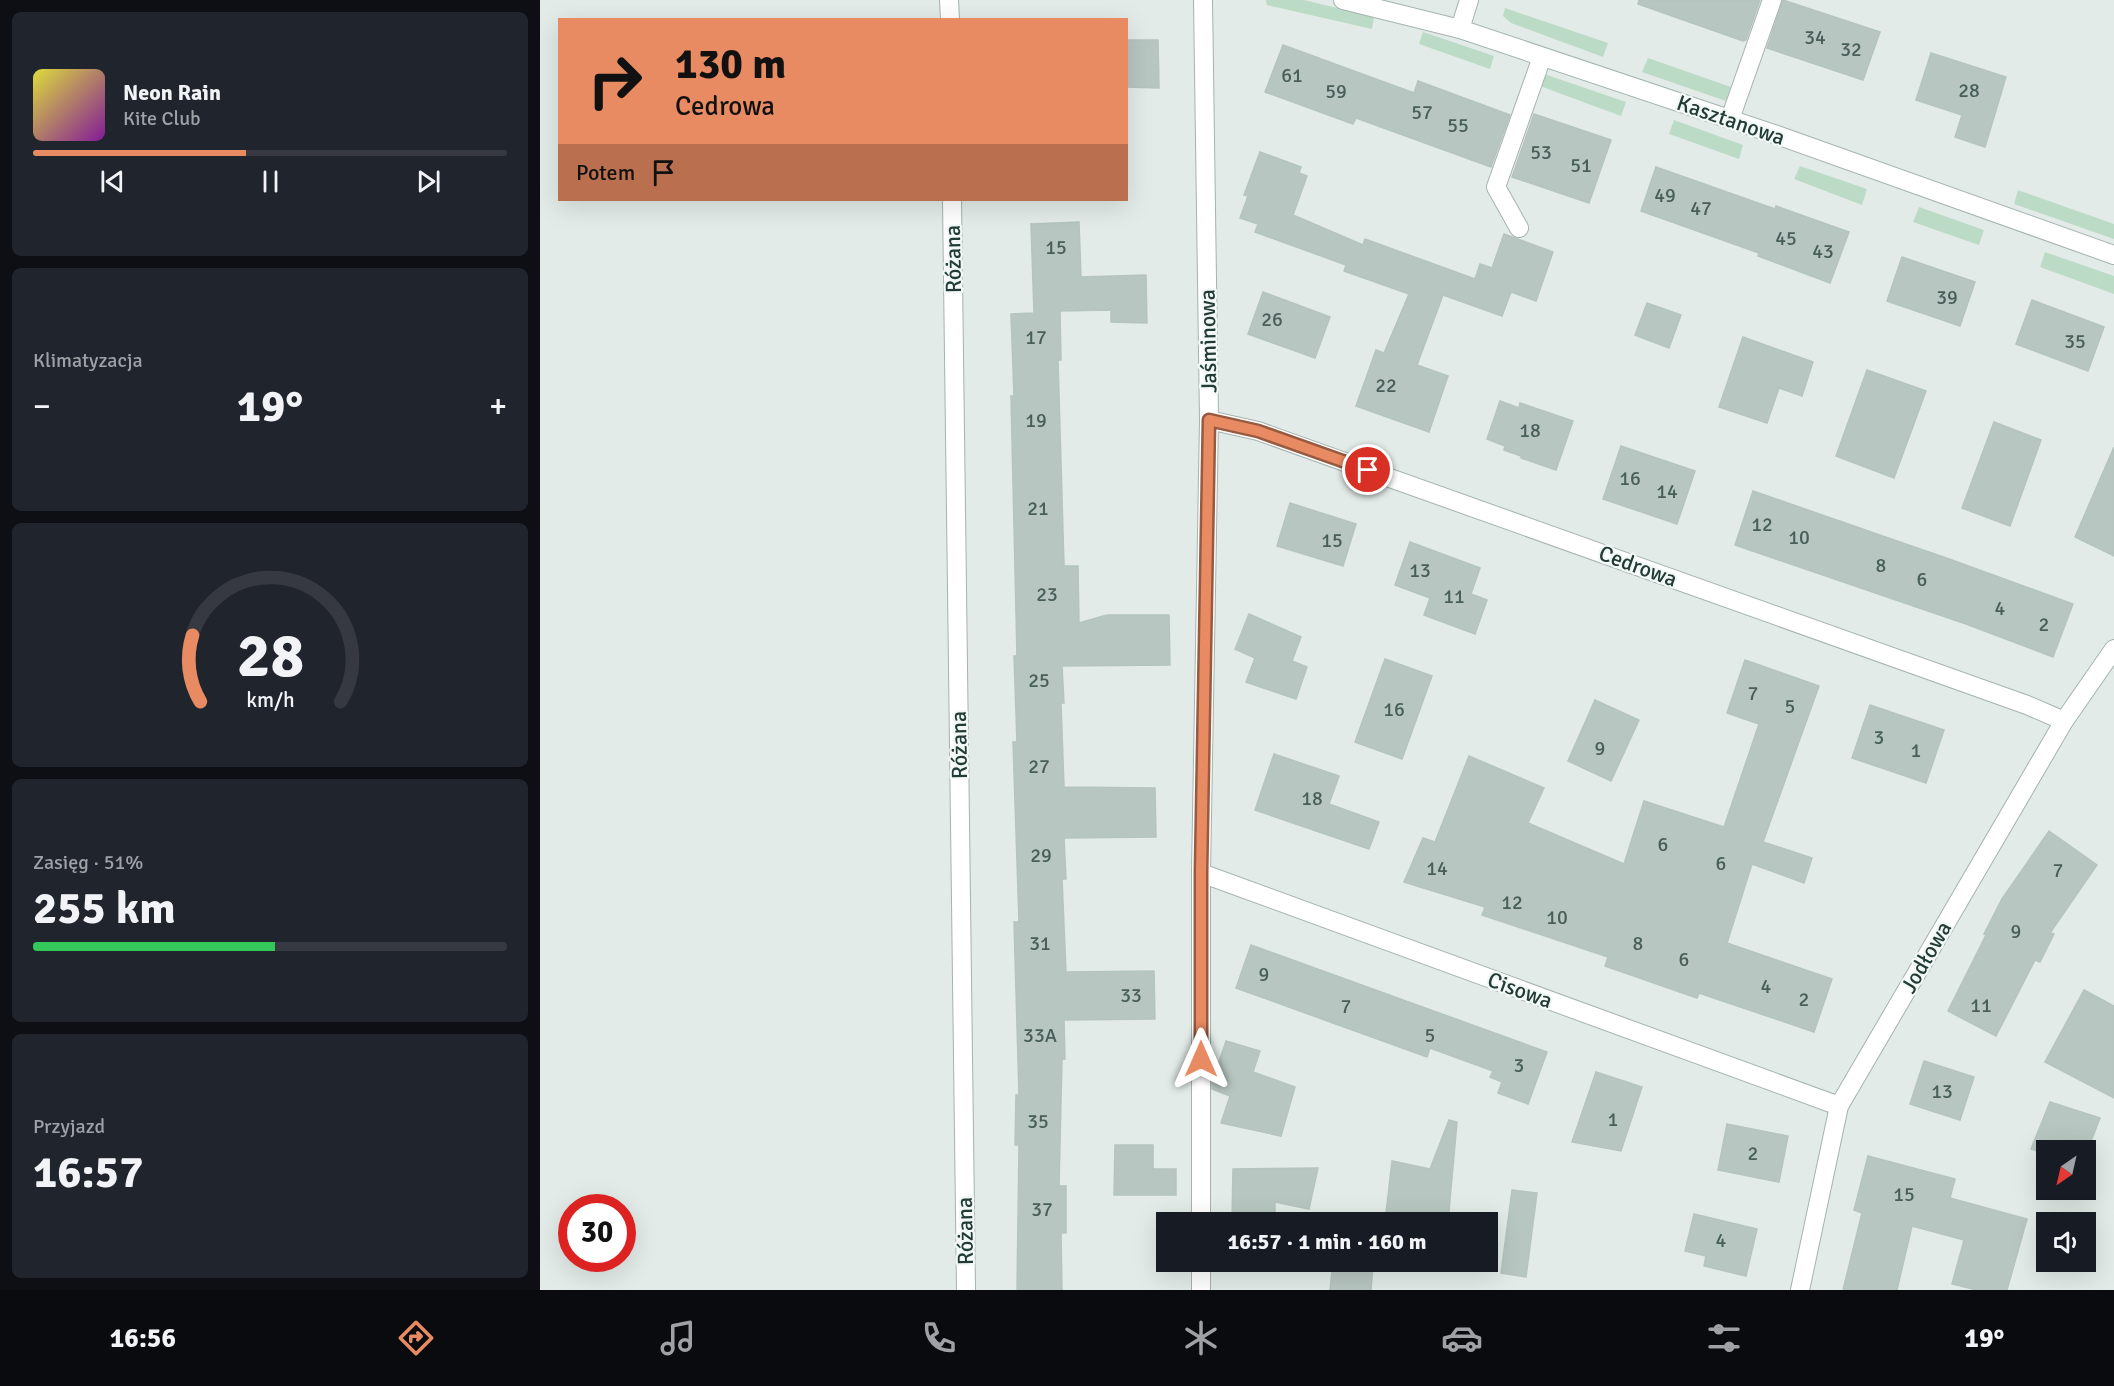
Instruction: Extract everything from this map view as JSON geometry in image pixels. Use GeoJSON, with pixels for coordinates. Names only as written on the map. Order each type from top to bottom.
{"type":"FeatureCollection","features":[{"type":"Feature","properties":{"kind":"street"},"geometry":{"type":"LineString","coordinates":[[949,0],[950,18]]}},
{"type":"Feature","properties":{"kind":"street","name":"Jaśminowa"},"geometry":{"type":"LineString","coordinates":[[1201,1212],[1201,873],[1209,420],[1203,0]]}},
{"type":"Feature","properties":{"kind":"street","name":"Kasztanowa"},"geometry":{"type":"LineString","coordinates":[[1343,0],[1460,29],[1730,119],[2114,255]]}},
{"type":"Feature","properties":{"kind":"street"},"geometry":{"type":"LineString","coordinates":[[1460,29],[1469,0]]}},
{"type":"Feature","properties":{"kind":"street"},"geometry":{"type":"LineString","coordinates":[[1730,119],[1772,0]]}},
{"type":"Feature","properties":{"kind":"street"},"geometry":{"type":"LineString","coordinates":[[1519,228],[1496,187],[1542,57]]}},
{"type":"Feature","properties":{"kind":"street","name":"Różana"},"geometry":{"type":"LineString","coordinates":[[952,201],[966,1290]]}},
{"type":"Feature","properties":{"kind":"street","name":"Cedrowa"},"geometry":{"type":"LineString","coordinates":[[1209,420],[1269,435],[2027,705],[2064,721]]}},
{"type":"Feature","properties":{"kind":"street","name":"Jodłowa"},"geometry":{"type":"LineString","coordinates":[[1800,1290],[1839,1106],[2064,721],[2114,649]]}},
{"type":"Feature","properties":{"kind":"street","name":"Cisowa"},"geometry":{"type":"LineString","coordinates":[[1201,873],[1839,1106]]}},
{"type":"Feature","properties":{"kind":"street"},"geometry":{"type":"LineString","coordinates":[[1201,1272],[1201,1290]]}},
{"type":"Feature","properties":{"kind":"green space"},"geometry":{"type":"Polygon","coordinates":[[[1266,0],[1304,0],[1374,17],[1372,29],[1267,5],[1266,0]]]}},
{"type":"Feature","properties":{"kind":"green space"},"geometry":{"type":"Polygon","coordinates":[[[1505,8],[1608,43],[1603,57],[1511,23],[1503,16],[1505,8]]]}},
{"type":"Feature","properties":{"kind":"green space"},"geometry":{"type":"Polygon","coordinates":[[[1423,32],[1494,56],[1490,69],[1419,44],[1423,32]]]}},
{"type":"Feature","properties":{"kind":"green space"},"geometry":{"type":"Polygon","coordinates":[[[1648,58],[1731,87],[1726,101],[1642,72],[1648,58]]]}},
{"type":"Feature","properties":{"kind":"green space"},"geometry":{"type":"Polygon","coordinates":[[[1544,74],[1626,102],[1621,116],[1540,86],[1544,74]]]}},
{"type":"Feature","properties":{"kind":"green space"},"geometry":{"type":"Polygon","coordinates":[[[1674,120],[1743,145],[1739,159],[1669,134],[1674,120]]]}},
{"type":"Feature","properties":{"kind":"green space"},"geometry":{"type":"Polygon","coordinates":[[[1800,166],[1867,189],[1862,205],[1794,179],[1800,166]]]}},
{"type":"Feature","properties":{"kind":"green space"},"geometry":{"type":"Polygon","coordinates":[[[2018,190],[2114,224],[2114,239],[2014,204],[2018,190]]]}},
{"type":"Feature","properties":{"kind":"green space"},"geometry":{"type":"Polygon","coordinates":[[[1919,207],[1984,230],[1979,245],[1913,222],[1919,207]]]}},
{"type":"Feature","properties":{"kind":"green space"},"geometry":{"type":"Polygon","coordinates":[[[2045,252],[2114,276],[2114,294],[2040,267],[2045,252]]]}},
{"type":"Feature","properties":{"kind":"building"},"geometry":{"type":"Polygon","coordinates":[[[1639,0],[1760,0],[1746,40],[1743,41],[1638,4],[1639,0]]]}},
{"type":"Feature","properties":{"kind":"building"},"geometry":{"type":"Polygon","coordinates":[[[1783,0],[1880,32],[1863,80],[1767,48],[1783,0]]]}},
{"type":"Feature","properties":{"kind":"building"},"geometry":{"type":"Polygon","coordinates":[[[1128,40],[1158,40],[1159,88],[1128,87],[1128,40]]]}},
{"type":"Feature","properties":{"kind":"building"},"geometry":{"type":"Polygon","coordinates":[[[1283,45],[1414,93],[1418,81],[1510,115],[1491,167],[1356,118],[1353,124],[1265,92],[1283,45]]]}},
{"type":"Feature","properties":{"kind":"building"},"geometry":{"type":"Polygon","coordinates":[[[1931,53],[2006,77],[1985,147],[1955,137],[1962,115],[1916,100],[1931,53]]]}},
{"type":"Feature","properties":{"kind":"building"},"geometry":{"type":"Polygon","coordinates":[[[1534,114],[1611,140],[1589,203],[1512,177],[1534,114]]]}},
{"type":"Feature","properties":{"kind":"building"},"geometry":{"type":"Polygon","coordinates":[[[1260,152],[1301,167],[1299,173],[1307,176],[1293,215],[1363,245],[1365,239],[1475,279],[1480,264],[1492,268],[1504,234],[1553,252],[1536,301],[1511,292],[1502,316],[1443,295],[1417,365],[1448,376],[1429,432],[1356,406],[1376,350],[1384,353],[1409,294],[1344,271],[1346,265],[1255,232],[1258,224],[1240,218],[1248,196],[1244,195],[1260,152]]]}},
{"type":"Feature","properties":{"kind":"building"},"geometry":{"type":"Polygon","coordinates":[[[1656,167],[1775,209],[1776,206],[1849,232],[1830,283],[1758,256],[1759,253],[1641,211],[1656,167]]]}},
{"type":"Feature","properties":{"kind":"building"},"geometry":{"type":"Polygon","coordinates":[[[1079,222],[1081,277],[1146,275],[1147,323],[1111,322],[1111,310],[1060,311],[1061,360],[1058,360],[1064,566],[1078,566],[1079,623],[1107,615],[1169,615],[1170,665],[1062,666],[1064,787],[1155,788],[1156,837],[1064,838],[1066,879],[1062,879],[1066,972],[1154,971],[1155,1019],[1064,1020],[1065,1059],[1062,1059],[1059,1186],[1066,1186],[1066,1233],[1061,1233],[1062,1290],[1017,1290],[1019,1145],[1015,1145],[1016,1095],[1019,1095],[1014,922],[1019,922],[1013,742],[1017,742],[1014,656],[1017,656],[1011,314],[1034,313],[1031,224],[1079,222]]]}},
{"type":"Feature","properties":{"kind":"building"},"geometry":{"type":"Polygon","coordinates":[[[1902,257],[1975,282],[1960,326],[1887,301],[1902,257]]]}},
{"type":"Feature","properties":{"kind":"building"},"geometry":{"type":"Polygon","coordinates":[[[1263,292],[1330,317],[1315,358],[1248,334],[1263,292]]]}},
{"type":"Feature","properties":{"kind":"building"},"geometry":{"type":"Polygon","coordinates":[[[2032,300],[2104,327],[2088,371],[2016,344],[2032,300]]]}},
{"type":"Feature","properties":{"kind":"building"},"geometry":{"type":"Polygon","coordinates":[[[1647,303],[1681,315],[1669,348],[1635,335],[1647,303]]]}},
{"type":"Feature","properties":{"kind":"building"},"geometry":{"type":"Polygon","coordinates":[[[1743,337],[1813,362],[1802,396],[1779,388],[1767,423],[1719,407],[1743,337]]]}},
{"type":"Feature","properties":{"kind":"building"},"geometry":{"type":"Polygon","coordinates":[[[1867,370],[1926,391],[1894,478],[1836,456],[1867,370]]]}},
{"type":"Feature","properties":{"kind":"building"},"geometry":{"type":"Polygon","coordinates":[[[1500,401],[1519,408],[1520,403],[1573,421],[1556,470],[1521,458],[1521,456],[1504,450],[1505,446],[1487,439],[1500,401]]]}},
{"type":"Feature","properties":{"kind":"building"},"geometry":{"type":"Polygon","coordinates":[[[1994,422],[2041,440],[2010,526],[1962,508],[1994,422]]]}},
{"type":"Feature","properties":{"kind":"building"},"geometry":{"type":"Polygon","coordinates":[[[1621,446],[1695,471],[1677,524],[1603,499],[1621,446]]]}},
{"type":"Feature","properties":{"kind":"building"},"geometry":{"type":"Polygon","coordinates":[[[2114,447],[2114,556],[2075,537],[2114,447]]]}},
{"type":"Feature","properties":{"kind":"building"},"geometry":{"type":"Polygon","coordinates":[[[1753,491],[2073,604],[2053,657],[1966,624],[1735,545],[1753,491]]]}},
{"type":"Feature","properties":{"kind":"building"},"geometry":{"type":"Polygon","coordinates":[[[1290,503],[1356,524],[1343,566],[1277,546],[1290,503]]]}},
{"type":"Feature","properties":{"kind":"building"},"geometry":{"type":"Polygon","coordinates":[[[1410,542],[1480,568],[1471,594],[1487,600],[1475,634],[1424,615],[1430,598],[1395,585],[1410,542]]]}},
{"type":"Feature","properties":{"kind":"building"},"geometry":{"type":"Polygon","coordinates":[[[1249,614],[1301,637],[1292,661],[1307,667],[1296,699],[1246,682],[1255,658],[1235,649],[1249,614]]]}},
{"type":"Feature","properties":{"kind":"building"},"geometry":{"type":"Polygon","coordinates":[[[1385,659],[1432,676],[1402,759],[1355,742],[1385,659]]]}},
{"type":"Feature","properties":{"kind":"building"},"geometry":{"type":"Polygon","coordinates":[[[1745,660],[1819,686],[1763,842],[1812,858],[1804,883],[1752,864],[1727,943],[1832,979],[1814,1032],[1699,993],[1697,998],[1605,966],[1608,957],[1482,915],[1485,907],[1404,882],[1423,838],[1435,842],[1469,756],[1544,788],[1528,823],[1624,864],[1644,801],[1724,827],[1759,724],[1727,713],[1745,660]]]}},
{"type":"Feature","properties":{"kind":"building"},"geometry":{"type":"Polygon","coordinates":[[[1595,700],[1639,720],[1611,781],[1568,761],[1595,700]]]}},
{"type":"Feature","properties":{"kind":"building"},"geometry":{"type":"Polygon","coordinates":[[[1870,705],[1944,730],[1926,783],[1852,758],[1870,705]]]}},
{"type":"Feature","properties":{"kind":"building"},"geometry":{"type":"Polygon","coordinates":[[[1274,754],[1339,776],[1329,804],[1379,822],[1369,849],[1255,810],[1274,754]]]}},
{"type":"Feature","properties":{"kind":"building"},"geometry":{"type":"Polygon","coordinates":[[[2049,831],[2097,865],[2050,933],[2054,934],[2040,962],[2035,960],[1996,1036],[1948,1011],[2002,899],[2049,831]]]}},
{"type":"Feature","properties":{"kind":"building"},"geometry":{"type":"Polygon","coordinates":[[[1251,945],[1547,1052],[1528,1104],[1498,1093],[1502,1082],[1490,1077],[1493,1071],[1430,1048],[1427,1057],[1236,988],[1251,945]]]}},
{"type":"Feature","properties":{"kind":"building"},"geometry":{"type":"Polygon","coordinates":[[[2084,990],[2114,1006],[2114,1098],[2045,1062],[2084,990]]]}},
{"type":"Feature","properties":{"kind":"building"},"geometry":{"type":"Polygon","coordinates":[[[1226,1041],[1260,1051],[1253,1072],[1295,1087],[1281,1136],[1221,1123],[1230,1096],[1212,1089],[1212,1083],[1226,1041]]]}},
{"type":"Feature","properties":{"kind":"building"},"geometry":{"type":"Polygon","coordinates":[[[1924,1061],[1974,1077],[1960,1120],[1910,1104],[1924,1061]]]}},
{"type":"Feature","properties":{"kind":"building"},"geometry":{"type":"Polygon","coordinates":[[[1596,1072],[1642,1087],[1621,1151],[1572,1142],[1596,1072]]]}},
{"type":"Feature","properties":{"kind":"building"},"geometry":{"type":"Polygon","coordinates":[[[2050,1102],[2100,1118],[2092,1140],[2036,1140],[2036,1151],[2031,1149],[2050,1102]]]}},
{"type":"Feature","properties":{"kind":"building"},"geometry":{"type":"Polygon","coordinates":[[[1449,1120],[1457,1122],[1449,1212],[1386,1212],[1392,1161],[1430,1169],[1449,1120]]]}},
{"type":"Feature","properties":{"kind":"building"},"geometry":{"type":"Polygon","coordinates":[[[1727,1124],[1788,1136],[1779,1182],[1718,1170],[1727,1124]]]}},
{"type":"Feature","properties":{"kind":"building"},"geometry":{"type":"Polygon","coordinates":[[[1115,1145],[1153,1145],[1153,1169],[1176,1169],[1176,1195],[1114,1195],[1115,1145]]]}},
{"type":"Feature","properties":{"kind":"building"},"geometry":{"type":"Polygon","coordinates":[[[1868,1156],[1955,1179],[1950,1198],[2027,1219],[2007,1290],[1977,1290],[1952,1284],[1964,1240],[1912,1226],[1897,1290],[1843,1290],[1862,1213],[1854,1210],[1868,1156]]]}},
{"type":"Feature","properties":{"kind":"building"},"geometry":{"type":"Polygon","coordinates":[[[1318,1168],[1309,1209],[1275,1202],[1275,1212],[1232,1212],[1233,1169],[1318,1168]]]}},
{"type":"Feature","properties":{"kind":"building"},"geometry":{"type":"Polygon","coordinates":[[[1512,1190],[1537,1193],[1526,1277],[1501,1273],[1512,1190]]]}},
{"type":"Feature","properties":{"kind":"building"},"geometry":{"type":"Polygon","coordinates":[[[1694,1214],[1757,1229],[1746,1276],[1704,1266],[1706,1256],[1685,1251],[1694,1214]]]}},
{"type":"Feature","properties":{"kind":"building"},"geometry":{"type":"Polygon","coordinates":[[[1332,1272],[1372,1272],[1371,1290],[1330,1290],[1332,1272]]]}},
{"type":"Feature","properties":{"kind":"route"},"geometry":{"type":"LineString","coordinates":[[1201,1059],[1201,873],[1209,420],[1258,431],[1368,470]]}}]}
